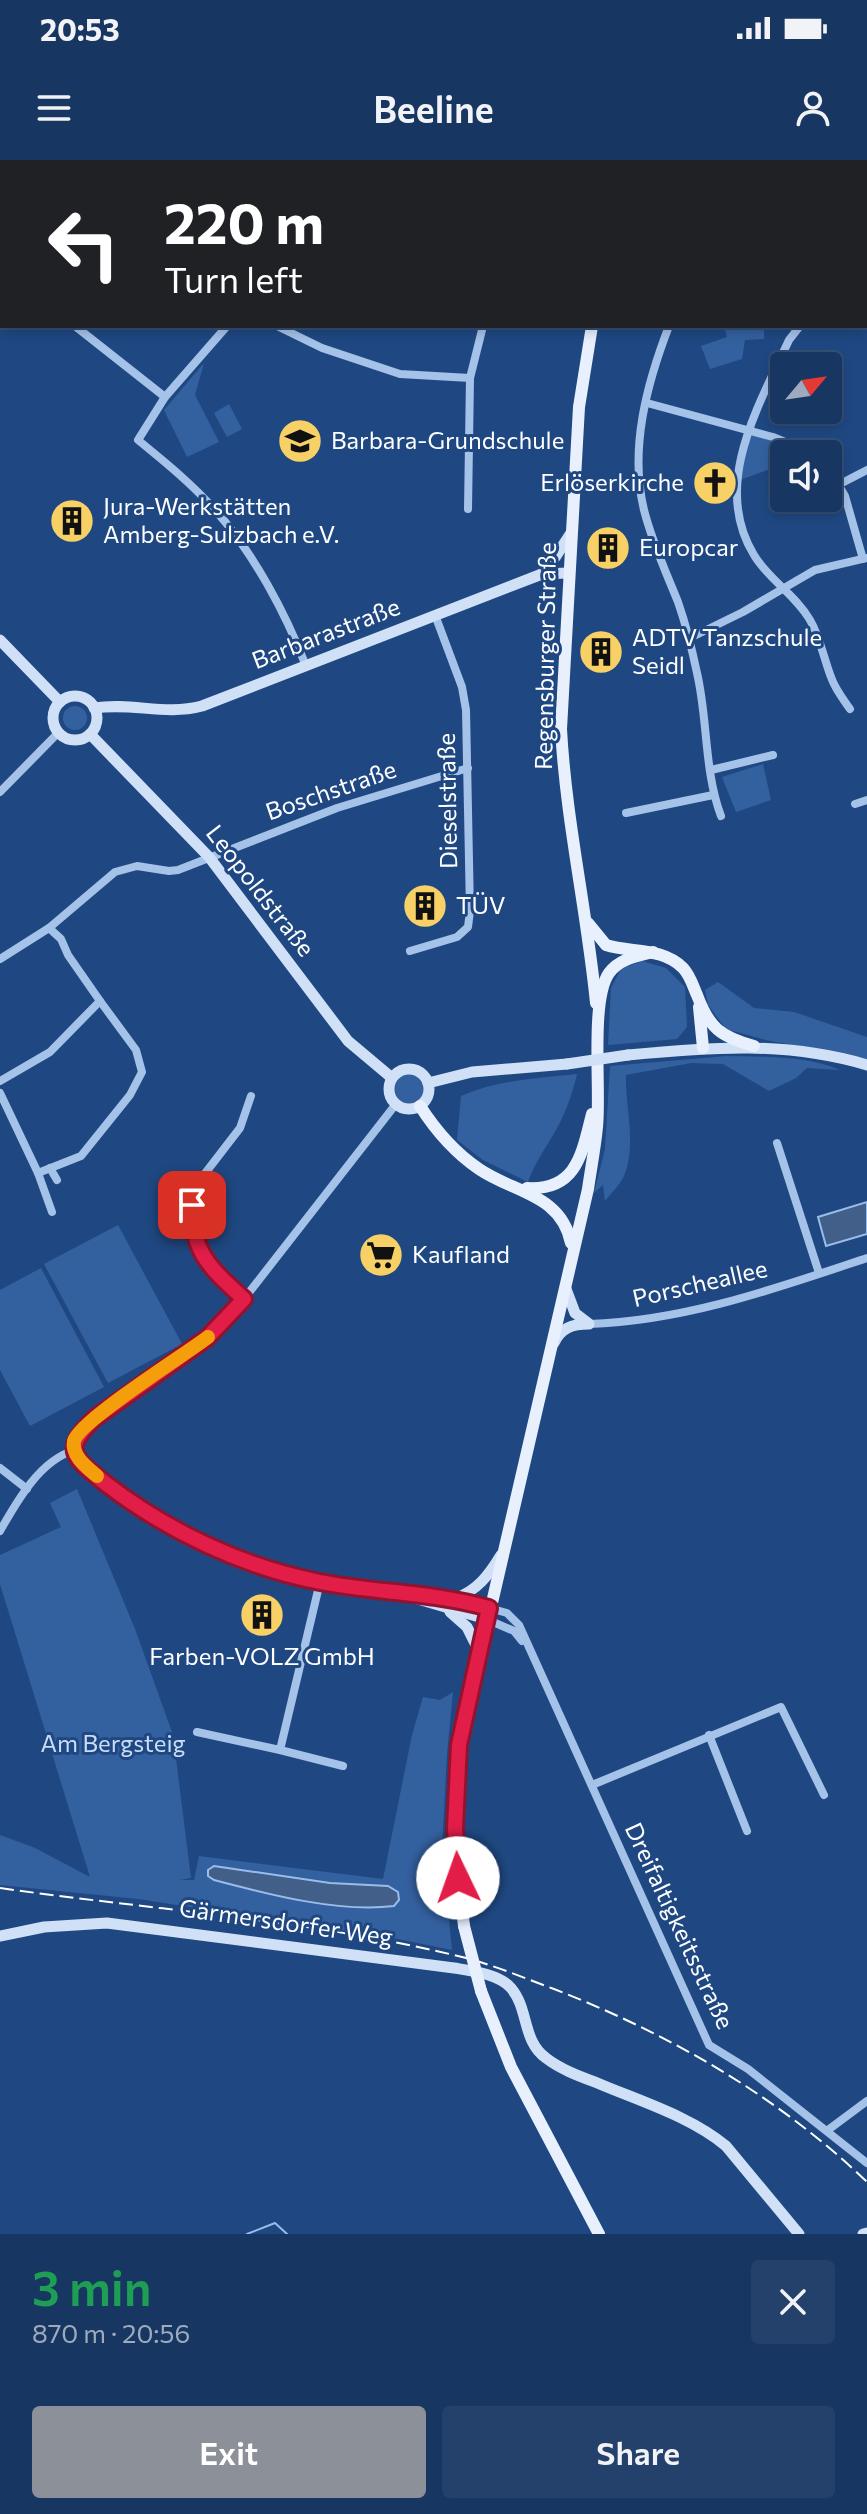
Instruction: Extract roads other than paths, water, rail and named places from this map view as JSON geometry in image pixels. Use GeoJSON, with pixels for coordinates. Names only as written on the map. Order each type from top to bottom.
{"type":"FeatureCollection","features":[{"type":"Feature","properties":{"kind":"main road","name":"Regensburger Straße"},"geometry":{"type":"LineString","coordinates":[[592,328],[581,386],[561,729],[563,773],[586,921],[598,1034]]}},
{"type":"Feature","properties":{"kind":"main road"},"geometry":{"type":"LineString","coordinates":[[566,1282],[583,1187],[594,1073],[580,896]]}},
{"type":"Feature","properties":{"kind":"main road"},"geometry":{"type":"LineString","coordinates":[[586,921],[606,945],[653,952],[682,967],[694,985],[698,998],[703,1048]]}},
{"type":"Feature","properties":{"kind":"main road"},"geometry":{"type":"LineString","coordinates":[[599,2234],[511,2067],[481,1991],[464,1926],[458,1878],[456,1782],[459,1745],[479,1651],[588,1189],[597,1126],[601,996],[609,973],[625,960],[653,952]]}},
{"type":"Feature","properties":{"kind":"main road"},"geometry":{"type":"LineString","coordinates":[[698,998],[719,1033],[754,1046]]}},
{"type":"Feature","properties":{"kind":"main road"},"geometry":{"type":"LineString","coordinates":[[420,1106],[439,1134],[463,1157],[497,1180],[534,1194],[552,1206],[567,1227],[571,1243]]}},
{"type":"Feature","properties":{"kind":"main road"},"geometry":{"type":"LineString","coordinates":[[516,1188],[547,1188],[560,1183],[573,1170],[582,1152],[592,1114]]}},
{"type":"Feature","properties":{"kind":"street"},"geometry":{"type":"LineString","coordinates":[[78,328],[165,397]]}},
{"type":"Feature","properties":{"kind":"street"},"geometry":{"type":"LineString","coordinates":[[225,328],[165,397],[138,440],[174,468],[224,522],[271,593],[306,666]]}},
{"type":"Feature","properties":{"kind":"street"},"geometry":{"type":"LineString","coordinates":[[281,328],[322,348],[400,374],[470,378]]}},
{"type":"Feature","properties":{"kind":"street"},"geometry":{"type":"LineString","coordinates":[[468,509],[470,378],[482,328]]}},
{"type":"Feature","properties":{"kind":"street"},"geometry":{"type":"LineString","coordinates":[[668,328],[638,447],[639,483],[655,544],[690,638],[705,705],[713,795],[721,816]]}},
{"type":"Feature","properties":{"kind":"street"},"geometry":{"type":"LineString","coordinates":[[798,328],[789,340],[742,449],[738,512],[743,533],[754,556],[797,600],[811,622],[832,681],[850,709]]}},
{"type":"Feature","properties":{"kind":"street"},"geometry":{"type":"LineString","coordinates":[[647,403],[776,440]]}},
{"type":"Feature","properties":{"kind":"street"},"geometry":{"type":"LineString","coordinates":[[842,483],[867,470]]}},
{"type":"Feature","properties":{"kind":"street"},"geometry":{"type":"LineString","coordinates":[[690,638],[743,612],[815,570],[865,559],[842,490]]}},
{"type":"Feature","properties":{"kind":"street"},"geometry":{"type":"LineString","coordinates":[[542,574],[571,533]]}},
{"type":"Feature","properties":{"kind":"street","name":"Barbarastraße"},"geometry":{"type":"LineString","coordinates":[[94,708],[116,705],[160,711],[189,710],[542,574],[568,573]]}},
{"type":"Feature","properties":{"kind":"street","name":"Dieselstraße"},"geometry":{"type":"LineString","coordinates":[[410,951],[457,937],[468,927],[470,911],[466,710],[462,687],[435,615]]}},
{"type":"Feature","properties":{"kind":"street"},"geometry":{"type":"LineString","coordinates":[[0,640],[60,702]]}},
{"type":"Feature","properties":{"kind":"street"},"geometry":{"type":"LineString","coordinates":[[72,696],[79,697],[94,708],[97,722],[85,738],[71,740],[58,733],[53,713],[60,702],[72,696]]}},
{"type":"Feature","properties":{"kind":"street"},"geometry":{"type":"LineString","coordinates":[[0,792],[58,733]]}},
{"type":"Feature","properties":{"kind":"street","name":"Leopoldstraße"},"geometry":{"type":"LineString","coordinates":[[90,734],[209,857],[348,1041],[392,1078]]}},
{"type":"Feature","properties":{"kind":"street"},"geometry":{"type":"LineString","coordinates":[[711,770],[773,755]]}},
{"type":"Feature","properties":{"kind":"street","name":"Boschstraße"},"geometry":{"type":"LineString","coordinates":[[0,959],[49,928],[115,872],[137,866],[169,871],[337,808],[468,768]]}},
{"type":"Feature","properties":{"kind":"street"},"geometry":{"type":"LineString","coordinates":[[626,813],[713,795]]}},
{"type":"Feature","properties":{"kind":"street"},"geometry":{"type":"LineString","coordinates":[[855,804],[867,800]]}},
{"type":"Feature","properties":{"kind":"street"},"geometry":{"type":"LineString","coordinates":[[38,1173],[81,1156],[130,1095],[142,1072],[136,1050],[68,955],[55,944],[49,928]]}},
{"type":"Feature","properties":{"kind":"street"},"geometry":{"type":"LineString","coordinates":[[0,1081],[50,1052],[100,1001]]}},
{"type":"Feature","properties":{"kind":"street"},"geometry":{"type":"LineString","coordinates":[[428,1083],[472,1072],[703,1048],[754,1046],[810,1052],[867,1065]]}},
{"type":"Feature","properties":{"kind":"street"},"geometry":{"type":"LineString","coordinates":[[411,1069],[423,1074],[428,1083],[429,1092],[420,1106],[404,1108],[396,1104],[389,1089],[392,1078],[398,1072],[411,1069]]}},
{"type":"Feature","properties":{"kind":"street"},"geometry":{"type":"LineString","coordinates":[[0,1093],[38,1173],[52,1212]]}},
{"type":"Feature","properties":{"kind":"street"},"geometry":{"type":"LineString","coordinates":[[244,1299],[205,1262],[192,1220],[192,1205],[203,1176],[240,1128],[251,1096]]}},
{"type":"Feature","properties":{"kind":"street"},"geometry":{"type":"LineString","coordinates":[[396,1104],[244,1299],[207,1338],[79,1432],[74,1441],[75,1450],[82,1462],[113,1489],[192,1537],[233,1556],[320,1582],[454,1599],[488,1614]]}},
{"type":"Feature","properties":{"kind":"street"},"geometry":{"type":"LineString","coordinates":[[777,1143],[819,1273]]}},
{"type":"Feature","properties":{"kind":"street"},"geometry":{"type":"LineString","coordinates":[[50,1168],[57,1180]]}},
{"type":"Feature","properties":{"kind":"street","name":"Porscheallee"},"geometry":{"type":"LineString","coordinates":[[589,1324],[635,1321],[684,1312],[867,1258]]}},
{"type":"Feature","properties":{"kind":"street"},"geometry":{"type":"LineString","coordinates":[[566,1282],[570,1306],[580,1319],[589,1324]]}},
{"type":"Feature","properties":{"kind":"street"},"geometry":{"type":"LineString","coordinates":[[548,1356],[563,1330],[569,1326],[589,1324]]}},
{"type":"Feature","properties":{"kind":"street"},"geometry":{"type":"LineString","coordinates":[[0,1531],[27,1489],[56,1458],[75,1450]]}},
{"type":"Feature","properties":{"kind":"street"},"geometry":{"type":"LineString","coordinates":[[0,1468],[27,1489]]}},
{"type":"Feature","properties":{"kind":"street"},"geometry":{"type":"LineString","coordinates":[[454,1599],[482,1582],[501,1554]]}},
{"type":"Feature","properties":{"kind":"street"},"geometry":{"type":"LineString","coordinates":[[280,1750],[320,1582]]}},
{"type":"Feature","properties":{"kind":"street"},"geometry":{"type":"LineString","coordinates":[[403,1592],[443,1606],[488,1614]]}},
{"type":"Feature","properties":{"kind":"street"},"geometry":{"type":"LineString","coordinates":[[443,1606],[467,1627],[479,1651]]}},
{"type":"Feature","properties":{"kind":"street","name":"Dreifaltigkeitsstraße"},"geometry":{"type":"LineString","coordinates":[[488,1614],[507,1613],[515,1619],[709,2045],[748,2069],[867,2163]]}},
{"type":"Feature","properties":{"kind":"street"},"geometry":{"type":"LineString","coordinates":[[592,1785],[781,1707],[824,1795]]}},
{"type":"Feature","properties":{"kind":"street"},"geometry":{"type":"LineString","coordinates":[[197,1732],[343,1766]]}},
{"type":"Feature","properties":{"kind":"street"},"geometry":{"type":"LineString","coordinates":[[709,1735],[747,1831]]}},
{"type":"Feature","properties":{"kind":"street","name":"Gärmersdorfer Weg"},"geometry":{"type":"LineString","coordinates":[[0,1936],[54,1925],[107,1923],[454,1968],[503,1981],[511,1988],[529,2037],[546,2059],[572,2073],[659,2108],[715,2137],[726,2146],[799,2234]]}},
{"type":"Feature","properties":{"kind":"street"},"geometry":{"type":"LineString","coordinates":[[828,2130],[867,2101]]}},
{"type":"Feature","properties":{"kind":"waterway"},"geometry":{"type":"LineString","coordinates":[[247,2234],[275,2223],[287,2234]]}},
{"type":"Feature","properties":{"kind":"railway"},"geometry":{"type":"LineString","coordinates":[[0,1888],[348,1934],[462,1957],[497,1968],[639,2026],[720,2070],[797,2122],[867,2182]]}},
{"type":"Feature","properties":{"kind":"place","name":"Barbara-Grundschule"},"geometry":{"type":"Point","coordinates":[300,441]}},
{"type":"Feature","properties":{"kind":"place","name":"Erlöserkirche"},"geometry":{"type":"Point","coordinates":[715,483]}},
{"type":"Feature","properties":{"kind":"place","name":"Jura-Werkstätten Amberg-Sulzbach e.V."},"geometry":{"type":"Point","coordinates":[72,521]}},
{"type":"Feature","properties":{"kind":"place","name":"Europcar"},"geometry":{"type":"Point","coordinates":[608,548]}},
{"type":"Feature","properties":{"kind":"place","name":"ADTV Tanzschule Seidl"},"geometry":{"type":"Point","coordinates":[601,652]}},
{"type":"Feature","properties":{"kind":"place","name":"TÜV"},"geometry":{"type":"Point","coordinates":[425,906]}},
{"type":"Feature","properties":{"kind":"place","name":"Kaufland"},"geometry":{"type":"Point","coordinates":[381,1255]}},
{"type":"Feature","properties":{"kind":"place","name":"Farben-VOLZ GmbH"},"geometry":{"type":"Point","coordinates":[262,1615]}},
{"type":"Feature","properties":{"kind":"park label","name":"Am Bergsteig"},"geometry":{"type":"Point","coordinates":[113,1744]}}]}
